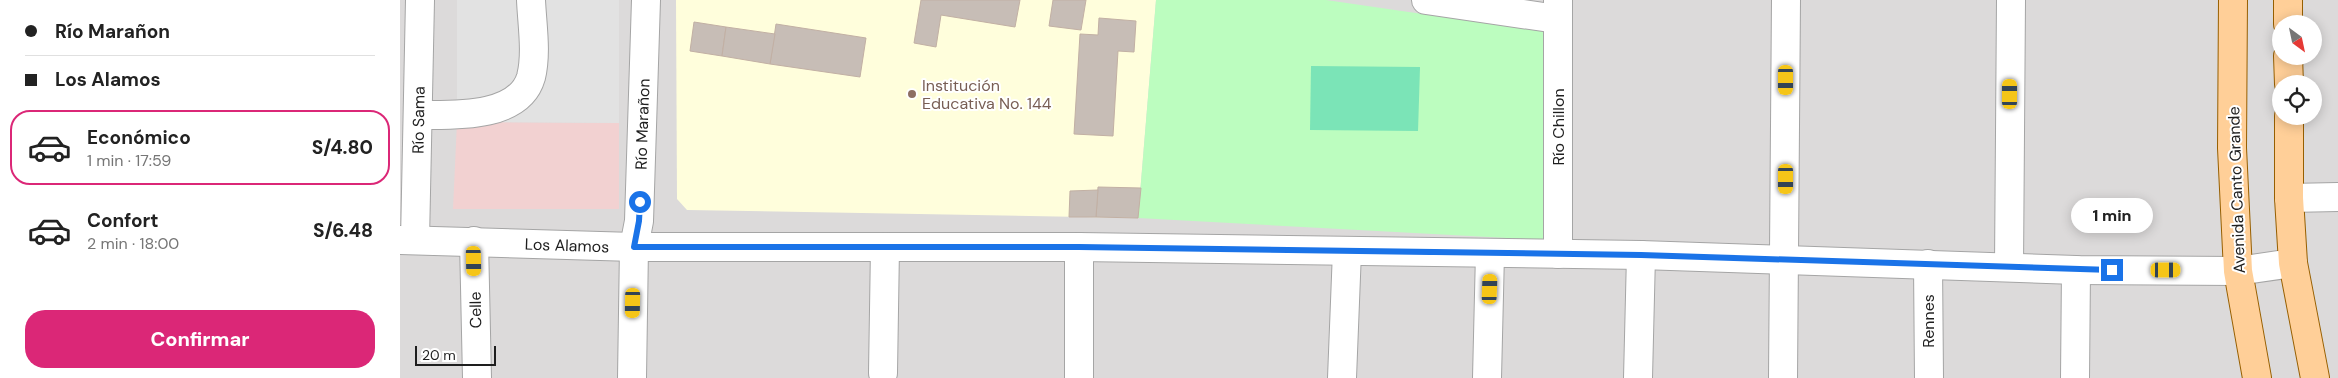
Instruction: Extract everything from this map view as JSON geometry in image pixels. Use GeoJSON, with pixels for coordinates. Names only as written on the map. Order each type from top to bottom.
{"type":"FeatureCollection","features":[{"type":"Feature","properties":{"kind":"main road","name":"Avenida Canto Grande"},"geometry":{"type":"LineString","coordinates":[[2233,0],[2232,148],[2238,271],[2257,378]]}},
{"type":"Feature","properties":{"kind":"main road"},"geometry":{"type":"LineString","coordinates":[[2288,0],[2288,15]]}},
{"type":"Feature","properties":{"kind":"main road"},"geometry":{"type":"LineString","coordinates":[[2288,125],[2289,198],[2293,263],[2315,378]]}},
{"type":"Feature","properties":{"kind":"street","name":"Río Sama"},"geometry":{"type":"LineString","coordinates":[[408,240],[418,115],[420,0]]}},
{"type":"Feature","properties":{"kind":"street"},"geometry":{"type":"LineString","coordinates":[[418,115],[460,115],[496,109],[511,103],[519,95],[530,79],[533,58],[531,0]]}},
{"type":"Feature","properties":{"kind":"street","name":"Río Marañon"},"geometry":{"type":"LineString","coordinates":[[632,378],[634,247],[639,221],[646,0]]}},
{"type":"Feature","properties":{"kind":"street"},"geometry":{"type":"LineString","coordinates":[[1426,0],[1558,10]]}},
{"type":"Feature","properties":{"kind":"street"},"geometry":{"type":"LineString","coordinates":[[1783,378],[1786,258],[1786,0]]}},
{"type":"Feature","properties":{"kind":"street"},"geometry":{"type":"LineString","coordinates":[[2008,267],[2010,0]]}},
{"type":"Feature","properties":{"kind":"street","name":"Río Chillon"},"geometry":{"type":"LineString","coordinates":[[1558,10],[1558,254]]}},
{"type":"Feature","properties":{"kind":"street"},"geometry":{"type":"LineString","coordinates":[[2289,198],[2338,197]]}},
{"type":"Feature","properties":{"kind":"street","name":"Los Alamos"},"geometry":{"type":"LineString","coordinates":[[408,240],[634,247],[1079,247],[1641,255],[1786,258],[2076,270],[2238,271],[2293,263]]}},
{"type":"Feature","properties":{"kind":"street","name":"Celle"},"geometry":{"type":"LineString","coordinates":[[474,242],[477,378]]}},
{"type":"Feature","properties":{"kind":"street"},"geometry":{"type":"LineString","coordinates":[[883,373],[885,247]]}},
{"type":"Feature","properties":{"kind":"street"},"geometry":{"type":"LineString","coordinates":[[1079,247],[1079,378]]}},
{"type":"Feature","properties":{"kind":"street"},"geometry":{"type":"LineString","coordinates":[[1342,378],[1346,251]]}},
{"type":"Feature","properties":{"kind":"street"},"geometry":{"type":"LineString","coordinates":[[1487,378],[1490,253]]}},
{"type":"Feature","properties":{"kind":"street"},"geometry":{"type":"LineString","coordinates":[[1638,378],[1641,255]]}},
{"type":"Feature","properties":{"kind":"street","name":"Rennes"},"geometry":{"type":"LineString","coordinates":[[1928,264],[1928,378]]}},
{"type":"Feature","properties":{"kind":"street"},"geometry":{"type":"LineString","coordinates":[[2075,378],[2076,270]]}},
{"type":"Feature","properties":{"kind":"shaded area"},"geometry":{"type":"Polygon","coordinates":[[[400,0],[2338,0],[2338,378],[400,378],[400,0]]]}},
{"type":"Feature","properties":{"kind":"shaded area"},"geometry":{"type":"Polygon","coordinates":[[[457,0],[619,0],[619,123],[457,122],[457,0]]]}},
{"type":"Feature","properties":{"kind":"shaded area","name":"Institución Educativa No. 144"},"geometry":{"type":"Polygon","coordinates":[[[676,0],[1156,0],[1138,218],[687,210],[677,199],[676,0]]]}},
{"type":"Feature","properties":{"kind":"shaded area"},"geometry":{"type":"Polygon","coordinates":[[[457,122],[619,123],[619,209],[453,209],[457,122]]]}},
{"type":"Feature","properties":{"kind":"green space"},"geometry":{"type":"Polygon","coordinates":[[[1156,0],[1326,0],[1546,32],[1545,240],[1138,218],[1156,0]]]}},
{"type":"Feature","properties":{"kind":"green space"},"geometry":{"type":"Polygon","coordinates":[[[1311,66],[1420,67],[1418,131],[1310,130],[1311,66]]]}},
{"type":"Feature","properties":{"kind":"building"},"geometry":{"type":"Polygon","coordinates":[[[921,0],[1020,0],[1015,27],[941,15],[936,47],[914,43],[921,0]]]}},
{"type":"Feature","properties":{"kind":"building"},"geometry":{"type":"Polygon","coordinates":[[[1053,0],[1086,0],[1081,30],[1049,26],[1053,0]]]}},
{"type":"Feature","properties":{"kind":"building"},"geometry":{"type":"Polygon","coordinates":[[[1099,18],[1136,21],[1134,52],[1118,51],[1113,136],[1074,134],[1080,34],[1098,35],[1099,18]]]}},
{"type":"Feature","properties":{"kind":"building"},"geometry":{"type":"Polygon","coordinates":[[[694,22],[726,27],[722,56],[690,51],[694,22]]]}},
{"type":"Feature","properties":{"kind":"building"},"geometry":{"type":"Polygon","coordinates":[[[776,24],[866,38],[860,77],[770,64],[776,24]]]}},
{"type":"Feature","properties":{"kind":"building"},"geometry":{"type":"Polygon","coordinates":[[[726,27],[775,34],[770,64],[722,56],[726,27]]]}},
{"type":"Feature","properties":{"kind":"building"},"geometry":{"type":"Polygon","coordinates":[[[1098,187],[1141,188],[1138,218],[1096,217],[1098,187]]]}},
{"type":"Feature","properties":{"kind":"building"},"geometry":{"type":"Polygon","coordinates":[[[1098,190],[1096,217],[1069,217],[1070,191],[1098,190]]]}},
{"type":"Feature","properties":{"kind":"place","name":"Institución Educativa No. 144"},"geometry":{"type":"Point","coordinates":[912,94]}},
{"type":"Feature","properties":{"kind":"route"},"geometry":{"type":"LineString","coordinates":[[640,202],[639,221],[634,247],[1079,247],[1641,255],[1786,258],[2112,270]]}}]}
